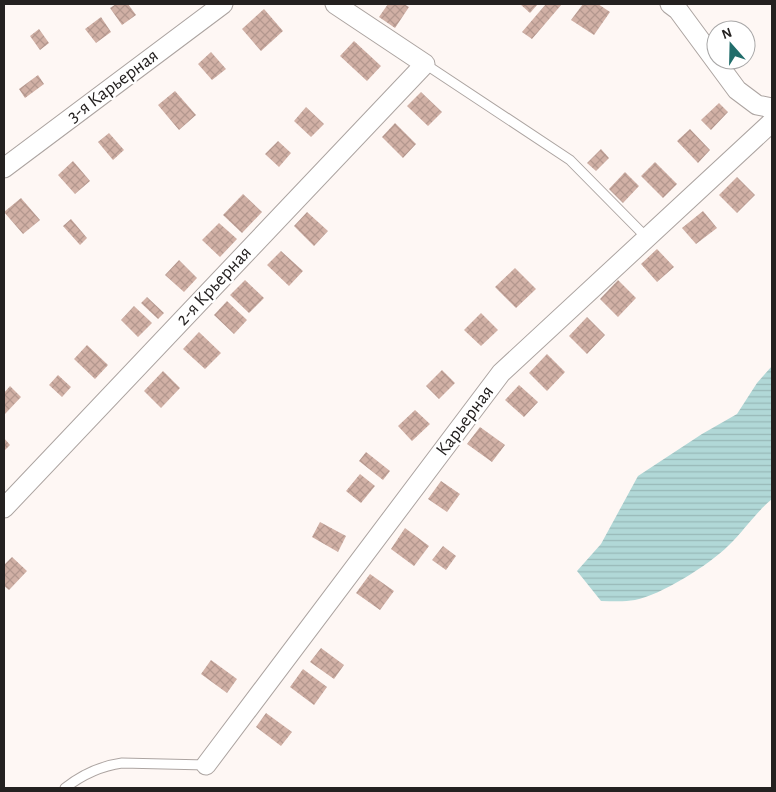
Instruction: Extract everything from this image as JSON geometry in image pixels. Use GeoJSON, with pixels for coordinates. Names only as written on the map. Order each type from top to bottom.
{"type":"FeatureCollection","features":[{"type":"Feature","properties":{"kind":"street","name":"3-я Карьерная"},"geometry":{"type":"LineString","coordinates":[[4,168],[223,4]]}},
{"type":"Feature","properties":{"kind":"street"},"geometry":{"type":"LineString","coordinates":[[335,4],[425,64]]}},
{"type":"Feature","properties":{"kind":"street"},"geometry":{"type":"LineString","coordinates":[[670,4],[678,10],[737,90],[757,104],[772,108]]}},
{"type":"Feature","properties":{"kind":"street","name":"2-я Крьерная"},"geometry":{"type":"LineString","coordinates":[[4,508],[425,64]]}},
{"type":"Feature","properties":{"kind":"street","name":"Карьерная"},"geometry":{"type":"LineString","coordinates":[[206,765],[501,373],[772,122]]}},
{"type":"Feature","properties":{"kind":"lane"},"geometry":{"type":"LineString","coordinates":[[425,64],[570,160],[647,238]]}},
{"type":"Feature","properties":{"kind":"lane"},"geometry":{"type":"LineString","coordinates":[[65,788],[78,778],[110,764],[206,765]]}},
{"type":"Feature","properties":{"kind":"water"},"geometry":{"type":"Polygon","coordinates":[[[772,366],[772,499],[720,554],[671,586],[635,600],[601,601],[577,571],[601,544],[638,476],[702,434],[737,414],[757,383],[772,366]]]}},
{"type":"Feature","properties":{"kind":"building"},"geometry":{"type":"Polygon","coordinates":[[[116,4],[128,4],[136,15],[122,25],[110,8],[116,4]]]}},
{"type":"Feature","properties":{"kind":"building"},"geometry":{"type":"Polygon","coordinates":[[[388,4],[404,4],[409,7],[395,28],[379,17],[388,4]]]}},
{"type":"Feature","properties":{"kind":"building"},"geometry":{"type":"Polygon","coordinates":[[[520,4],[538,4],[530,13],[520,4]]]}},
{"type":"Feature","properties":{"kind":"building"},"geometry":{"type":"Polygon","coordinates":[[[546,4],[562,4],[532,39],[522,32],[546,4]]]}},
{"type":"Feature","properties":{"kind":"building"},"geometry":{"type":"Polygon","coordinates":[[[583,4],[598,4],[610,12],[594,35],[571,20],[583,4]]]}},
{"type":"Feature","properties":{"kind":"building"},"geometry":{"type":"Polygon","coordinates":[[[264,9],[283,31],[261,51],[242,29],[264,9]]]}},
{"type":"Feature","properties":{"kind":"building"},"geometry":{"type":"Polygon","coordinates":[[[101,17],[111,32],[96,43],[85,29],[101,17]]]}},
{"type":"Feature","properties":{"kind":"building"},"geometry":{"type":"Polygon","coordinates":[[[39,29],[49,43],[40,50],[30,36],[39,29]]]}},
{"type":"Feature","properties":{"kind":"building"},"geometry":{"type":"Polygon","coordinates":[[[354,41],[381,66],[367,81],[340,56],[354,41]]]}},
{"type":"Feature","properties":{"kind":"building"},"geometry":{"type":"Polygon","coordinates":[[[211,52],[226,69],[212,80],[198,64],[211,52]]]}},
{"type":"Feature","properties":{"kind":"building"},"geometry":{"type":"Polygon","coordinates":[[[38,75],[44,84],[25,98],[19,89],[38,75]]]}},
{"type":"Feature","properties":{"kind":"building"},"geometry":{"type":"Polygon","coordinates":[[[175,91],[196,115],[179,130],[158,105],[175,91]]]}},
{"type":"Feature","properties":{"kind":"building"},"geometry":{"type":"Polygon","coordinates":[[[421,92],[442,112],[428,126],[407,106],[421,92]]]}},
{"type":"Feature","properties":{"kind":"building"},"geometry":{"type":"Polygon","coordinates":[[[719,103],[728,112],[711,130],[701,120],[719,103]]]}},
{"type":"Feature","properties":{"kind":"building"},"geometry":{"type":"Polygon","coordinates":[[[306,107],[324,124],[311,137],[294,121],[306,107]]]}},
{"type":"Feature","properties":{"kind":"building"},"geometry":{"type":"Polygon","coordinates":[[[395,123],[416,144],[403,158],[382,137],[395,123]]]}},
{"type":"Feature","properties":{"kind":"building"},"geometry":{"type":"Polygon","coordinates":[[[690,129],[710,150],[698,163],[677,141],[690,129]]]}},
{"type":"Feature","properties":{"kind":"building"},"geometry":{"type":"Polygon","coordinates":[[[109,133],[124,150],[113,160],[98,142],[109,133]]]}},
{"type":"Feature","properties":{"kind":"building"},"geometry":{"type":"Polygon","coordinates":[[[278,141],[291,153],[279,167],[265,154],[278,141]]]}},
{"type":"Feature","properties":{"kind":"building"},"geometry":{"type":"Polygon","coordinates":[[[601,149],[609,158],[596,171],[587,163],[601,149]]]}},
{"type":"Feature","properties":{"kind":"building"},"geometry":{"type":"Polygon","coordinates":[[[73,161],[90,181],[75,194],[58,175],[73,161]]]}},
{"type":"Feature","properties":{"kind":"building"},"geometry":{"type":"Polygon","coordinates":[[[655,162],[677,184],[663,198],[641,176],[655,162]]]}},
{"type":"Feature","properties":{"kind":"building"},"geometry":{"type":"Polygon","coordinates":[[[625,172],[639,186],[623,203],[609,189],[625,172]]]}},
{"type":"Feature","properties":{"kind":"building"},"geometry":{"type":"Polygon","coordinates":[[[737,177],[755,195],[737,213],[719,195],[737,177]]]}},
{"type":"Feature","properties":{"kind":"building"},"geometry":{"type":"Polygon","coordinates":[[[243,194],[262,212],[242,233],[223,215],[243,194]]]}},
{"type":"Feature","properties":{"kind":"building"},"geometry":{"type":"Polygon","coordinates":[[[21,198],[40,220],[23,234],[4,212],[21,198]]]}},
{"type":"Feature","properties":{"kind":"building"},"geometry":{"type":"Polygon","coordinates":[[[703,211],[717,228],[696,244],[682,228],[703,211]]]}},
{"type":"Feature","properties":{"kind":"building"},"geometry":{"type":"Polygon","coordinates":[[[307,212],[328,231],[314,246],[294,226],[307,212]]]}},
{"type":"Feature","properties":{"kind":"building"},"geometry":{"type":"Polygon","coordinates":[[[71,219],[87,238],[80,245],[63,226],[71,219]]]}},
{"type":"Feature","properties":{"kind":"building"},"geometry":{"type":"Polygon","coordinates":[[[219,223],[237,239],[220,257],[202,240],[219,223]]]}},
{"type":"Feature","properties":{"kind":"building"},"geometry":{"type":"Polygon","coordinates":[[[657,249],[674,267],[657,282],[641,264],[657,249]]]}},
{"type":"Feature","properties":{"kind":"building"},"geometry":{"type":"Polygon","coordinates":[[[281,251],[303,271],[289,286],[267,265],[281,251]]]}},
{"type":"Feature","properties":{"kind":"building"},"geometry":{"type":"Polygon","coordinates":[[[179,260],[197,278],[184,292],[165,275],[179,260]]]}},
{"type":"Feature","properties":{"kind":"building"},"geometry":{"type":"Polygon","coordinates":[[[515,268],[536,289],[516,308],[495,287],[515,268]]]}},
{"type":"Feature","properties":{"kind":"building"},"geometry":{"type":"Polygon","coordinates":[[[245,280],[264,298],[249,313],[230,295],[245,280]]]}},
{"type":"Feature","properties":{"kind":"building"},"geometry":{"type":"Polygon","coordinates":[[[618,280],[636,298],[618,317],[600,299],[618,280]]]}},
{"type":"Feature","properties":{"kind":"building"},"geometry":{"type":"Polygon","coordinates":[[[147,297],[164,313],[158,319],[141,303],[147,297]]]}},
{"type":"Feature","properties":{"kind":"building"},"geometry":{"type":"Polygon","coordinates":[[[227,301],[247,320],[234,334],[214,315],[227,301]]]}},
{"type":"Feature","properties":{"kind":"building"},"geometry":{"type":"Polygon","coordinates":[[[134,306],[152,323],[138,337],[121,320],[134,306]]]}},
{"type":"Feature","properties":{"kind":"building"},"geometry":{"type":"Polygon","coordinates":[[[481,313],[498,330],[481,346],[464,330],[481,313]]]}},
{"type":"Feature","properties":{"kind":"building"},"geometry":{"type":"Polygon","coordinates":[[[587,317],[605,335],[587,354],[569,336],[587,317]]]}},
{"type":"Feature","properties":{"kind":"building"},"geometry":{"type":"Polygon","coordinates":[[[199,332],[221,353],[205,369],[183,349],[199,332]]]}},
{"type":"Feature","properties":{"kind":"building"},"geometry":{"type":"Polygon","coordinates":[[[87,345],[108,365],[95,379],[74,359],[87,345]]]}},
{"type":"Feature","properties":{"kind":"building"},"geometry":{"type":"Polygon","coordinates":[[[547,354],[565,372],[547,391],[529,373],[547,354]]]}},
{"type":"Feature","properties":{"kind":"building"},"geometry":{"type":"Polygon","coordinates":[[[442,370],[455,383],[439,399],[426,386],[442,370]]]}},
{"type":"Feature","properties":{"kind":"building"},"geometry":{"type":"Polygon","coordinates":[[[163,371],[180,388],[161,408],[144,391],[163,371]]]}},
{"type":"Feature","properties":{"kind":"building"},"geometry":{"type":"Polygon","coordinates":[[[58,375],[71,387],[62,397],[49,385],[58,375]]]}},
{"type":"Feature","properties":{"kind":"building"},"geometry":{"type":"Polygon","coordinates":[[[519,385],[538,402],[524,417],[505,400],[519,385]]]}},
{"type":"Feature","properties":{"kind":"building"},"geometry":{"type":"Polygon","coordinates":[[[10,386],[21,397],[4,415],[4,393],[10,386]]]}},
{"type":"Feature","properties":{"kind":"building"},"geometry":{"type":"Polygon","coordinates":[[[415,410],[430,424],[412,441],[398,426],[415,410]]]}},
{"type":"Feature","properties":{"kind":"building"},"geometry":{"type":"Polygon","coordinates":[[[480,427],[505,445],[492,462],[467,444],[480,427]]]}},
{"type":"Feature","properties":{"kind":"building"},"geometry":{"type":"Polygon","coordinates":[[[4,438],[10,445],[4,451],[4,438]]]}},
{"type":"Feature","properties":{"kind":"building"},"geometry":{"type":"Polygon","coordinates":[[[366,452],[390,471],[383,480],[359,461],[366,452]]]}},
{"type":"Feature","properties":{"kind":"building"},"geometry":{"type":"Polygon","coordinates":[[[360,474],[375,486],[361,503],[346,491],[360,474]]]}},
{"type":"Feature","properties":{"kind":"building"},"geometry":{"type":"Polygon","coordinates":[[[441,481],[460,494],[447,512],[428,499],[441,481]]]}},
{"type":"Feature","properties":{"kind":"building"},"geometry":{"type":"Polygon","coordinates":[[[320,522],[346,536],[338,552],[312,537],[320,522]]]}},
{"type":"Feature","properties":{"kind":"building"},"geometry":{"type":"Polygon","coordinates":[[[405,528],[429,546],[414,566],[391,549],[405,528]]]}},
{"type":"Feature","properties":{"kind":"building"},"geometry":{"type":"Polygon","coordinates":[[[443,546],[456,556],[446,570],[432,560],[443,546]]]}},
{"type":"Feature","properties":{"kind":"building"},"geometry":{"type":"Polygon","coordinates":[[[12,557],[27,571],[9,590],[4,586],[4,565],[12,557]]]}},
{"type":"Feature","properties":{"kind":"building"},"geometry":{"type":"Polygon","coordinates":[[[370,574],[394,591],[380,610],[356,593],[370,574]]]}},
{"type":"Feature","properties":{"kind":"building"},"geometry":{"type":"Polygon","coordinates":[[[321,648],[344,665],[334,679],[310,662],[321,648]]]}},
{"type":"Feature","properties":{"kind":"building"},"geometry":{"type":"Polygon","coordinates":[[[211,660],[237,679],[227,693],[201,674],[211,660]]]}},
{"type":"Feature","properties":{"kind":"building"},"geometry":{"type":"Polygon","coordinates":[[[303,669],[327,687],[314,705],[290,687],[303,669]]]}},
{"type":"Feature","properties":{"kind":"building"},"geometry":{"type":"Polygon","coordinates":[[[266,713],[292,732],[281,746],[256,727],[266,713]]]}}]}
